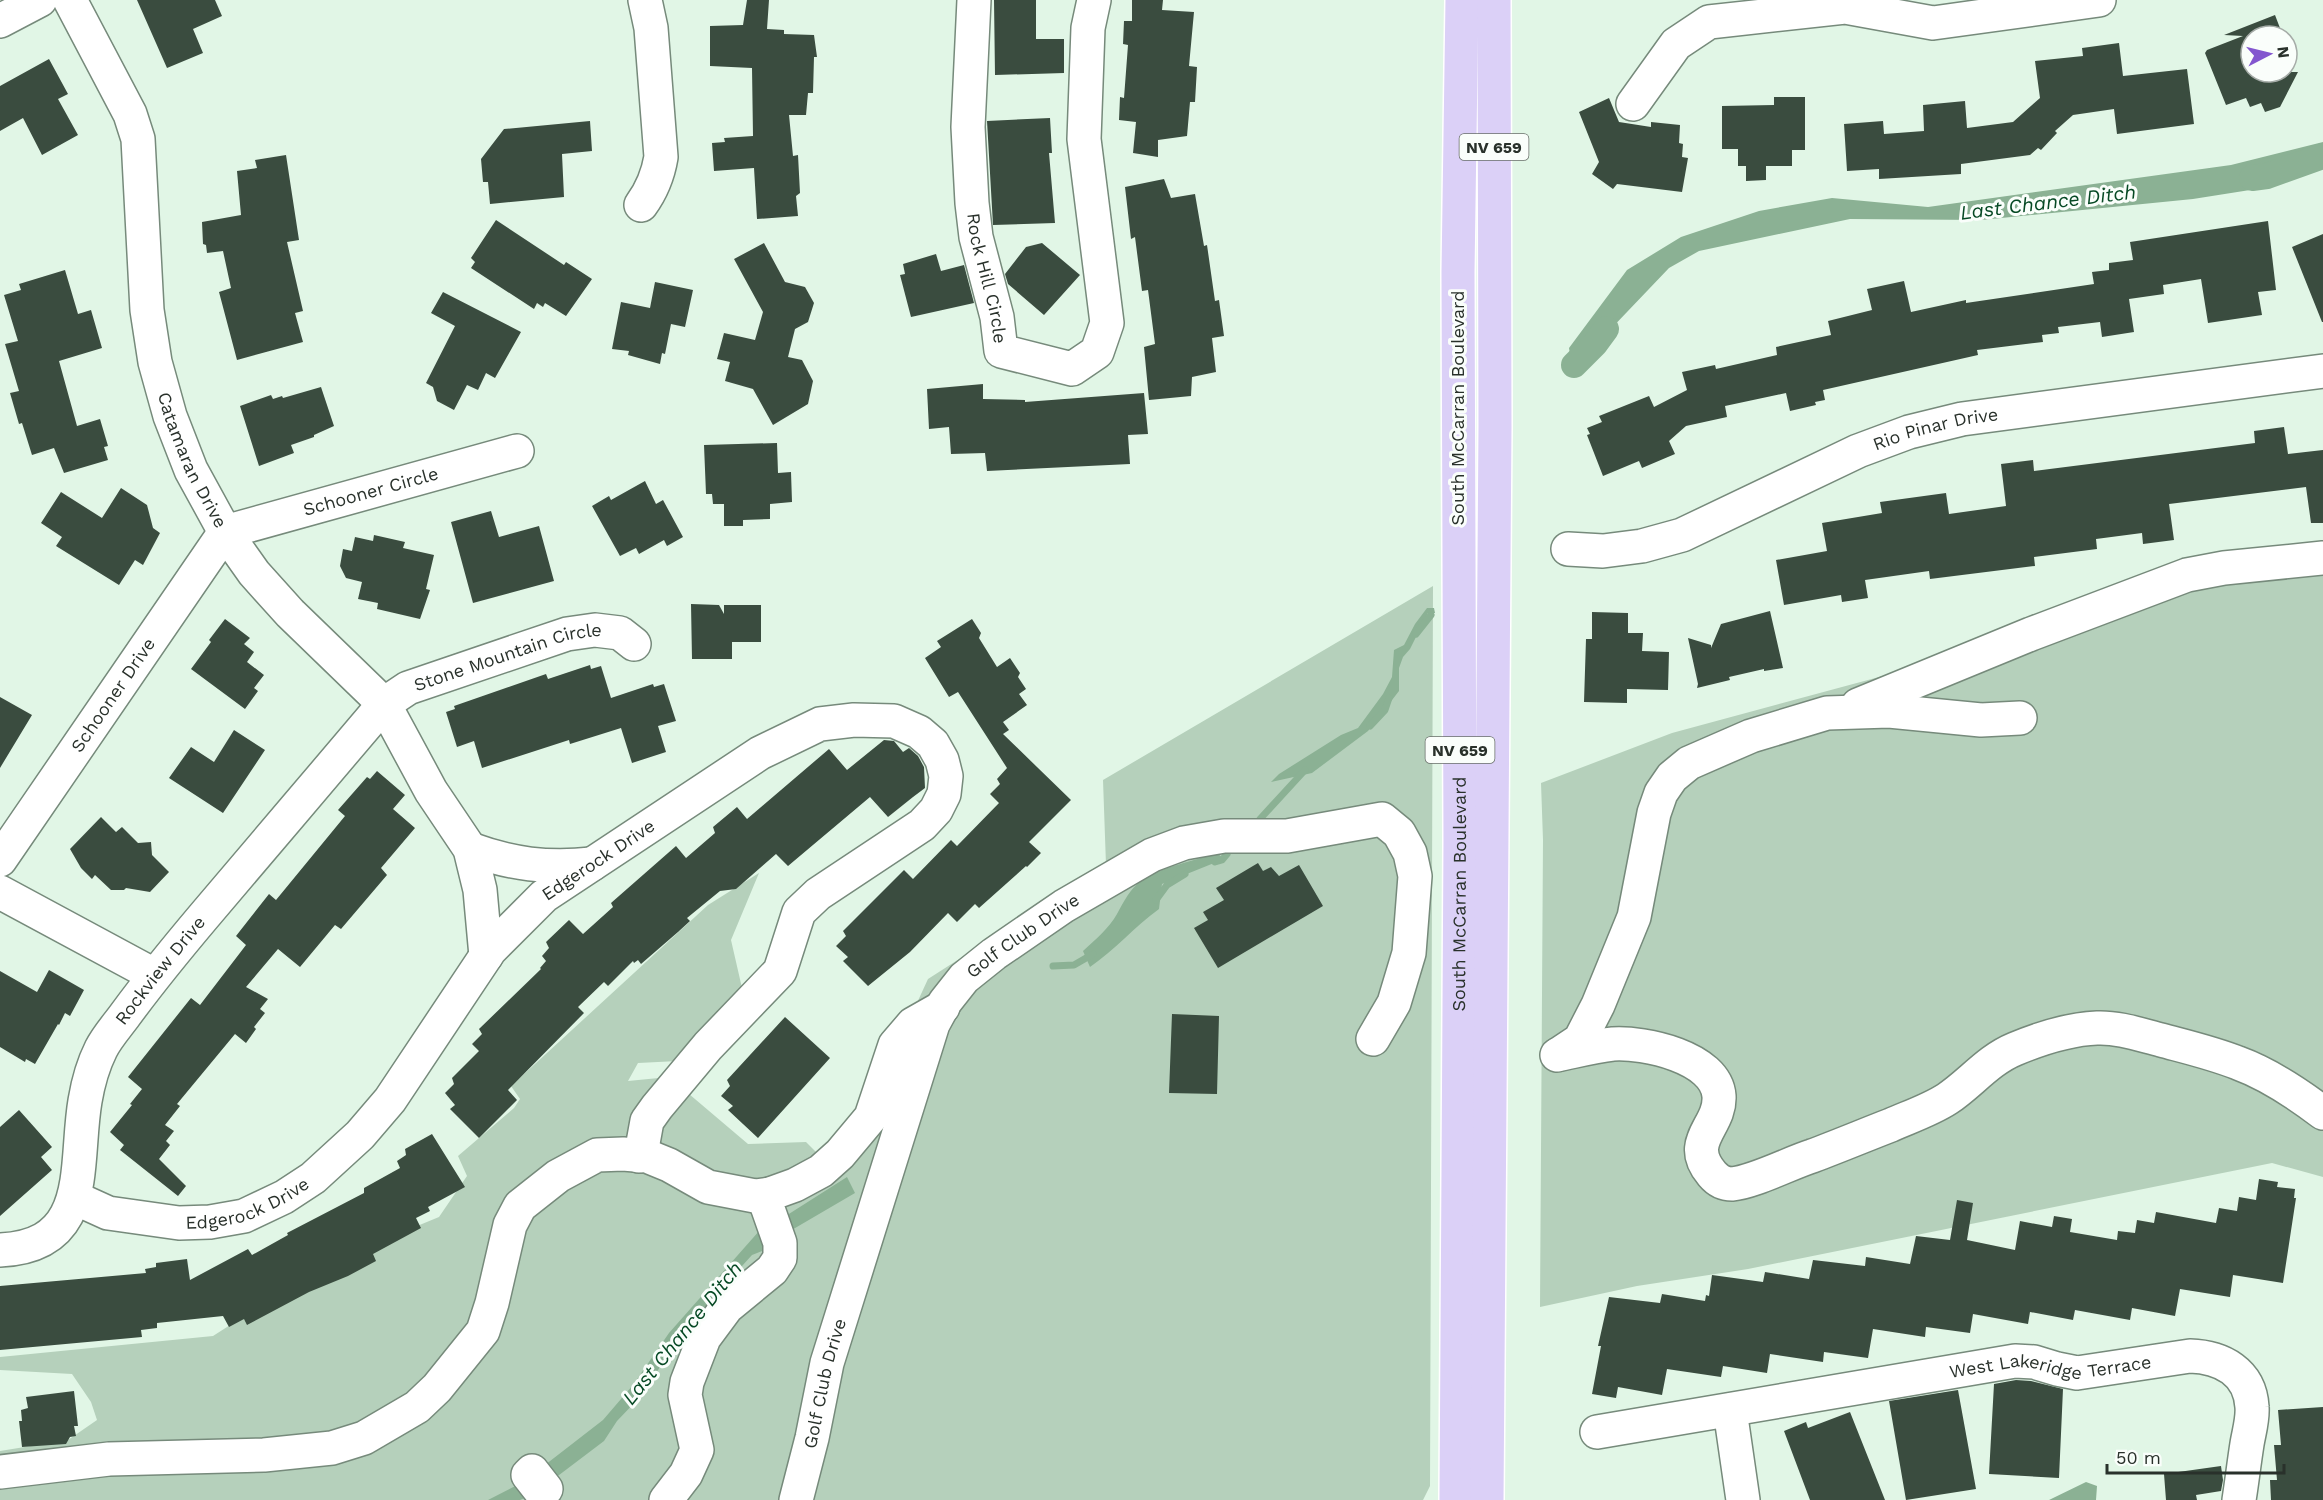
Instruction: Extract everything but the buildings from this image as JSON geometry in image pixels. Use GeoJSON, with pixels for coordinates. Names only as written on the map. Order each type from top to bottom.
{"type":"FeatureCollection","features":[{"type":"Feature","properties":{"kind":"main road","name":"South McCarran Boulevard"},"geometry":{"type":"LineString","coordinates":[[1456,1500],[1460,842],[1458,272],[1462,0]]}},
{"type":"Feature","properties":{"kind":"main road","name":"South McCarran Boulevard"},"geometry":{"type":"LineString","coordinates":[[1487,1500],[1495,426],[1494,0]]}},
{"type":"Feature","properties":{"kind":"street"},"geometry":{"type":"LineString","coordinates":[[0,21],[40,0]]}},
{"type":"Feature","properties":{"kind":"street","name":"Catamaran Drive"},"geometry":{"type":"LineString","coordinates":[[70,0],[129,114],[138,140],[147,310],[155,362],[170,416],[191,470],[225,532],[254,573],[290,613],[384,704],[431,791],[470,849],[480,891],[486,956]]}},
{"type":"Feature","properties":{"kind":"street"},"geometry":{"type":"LineString","coordinates":[[641,205],[650,193],[658,173],[661,157],[651,28],[645,0]]}},
{"type":"Feature","properties":{"kind":"street","name":"Rock Hill Circle"},"geometry":{"type":"LineString","coordinates":[[975,0],[969,127],[972,203],[976,237],[997,317],[1001,351],[1072,369],[1096,352],[1107,323],[1084,139],[1088,28],[1094,0]]}},
{"type":"Feature","properties":{"kind":"street"},"geometry":{"type":"LineString","coordinates":[[1633,104],[1676,44],[1709,22],[1845,8],[1933,23],[2099,0]]}},
{"type":"Feature","properties":{"kind":"street","name":"Rio Pinar Drive"},"geometry":{"type":"LineString","coordinates":[[1568,549],[1604,551],[1642,546],[1682,535],[1858,451],[1909,432],[1962,419],[2323,371]]}},
{"type":"Feature","properties":{"kind":"street","name":"Schooner Circle"},"geometry":{"type":"LineString","coordinates":[[225,532],[517,452]]}},
{"type":"Feature","properties":{"kind":"street","name":"Schooner Drive"},"geometry":{"type":"LineString","coordinates":[[0,860],[225,532]]}},
{"type":"Feature","properties":{"kind":"street"},"geometry":{"type":"LineString","coordinates":[[2323,558],[2224,568],[2187,575],[1915,680],[1869,702],[1827,712],[1751,736],[1689,763],[1672,777],[1661,793],[1654,813],[1634,917],[1598,1005],[1580,1040],[1557,1055],[1615,1044],[1639,1045],[1690,1060],[1706,1071],[1719,1095],[1717,1112],[1703,1137],[1701,1148],[1706,1166],[1714,1177],[1722,1183],[1731,1184],[1746,1181],[1830,1150],[1946,1100],[1994,1061],[2012,1050],[2039,1040],[2097,1028],[2137,1034],[2240,1063],[2290,1090],[2323,1113]]}},
{"type":"Feature","properties":{"kind":"street","name":"Stone Mountain Circle"},"geometry":{"type":"LineString","coordinates":[[384,704],[408,688],[567,634],[595,630],[620,633],[634,644]]}},
{"type":"Feature","properties":{"kind":"street","name":"Rockview Drive"},"geometry":{"type":"LineString","coordinates":[[0,1250],[16,1249],[36,1243],[53,1231],[67,1215],[75,1198],[85,1102],[90,1078],[102,1048],[154,975],[384,704]]}},
{"type":"Feature","properties":{"kind":"street"},"geometry":{"type":"LineString","coordinates":[[1827,712],[1889,711],[1981,720],[2020,718]]}},
{"type":"Feature","properties":{"kind":"street","name":"Edgerock Drive"},"geometry":{"type":"LineString","coordinates":[[75,1198],[108,1213],[179,1224],[210,1222],[244,1215],[284,1197],[313,1178],[360,1135],[390,1100],[486,956],[544,896],[760,753],[820,724],[854,720],[894,720],[919,732],[933,744],[942,760],[946,776],[944,794],[936,810],[922,825],[818,894],[799,912],[780,971],[708,1046],[657,1107],[647,1121],[642,1154],[639,1156]]}},
{"type":"Feature","properties":{"kind":"street","name":"Golf Club Drive"},"geometry":{"type":"LineString","coordinates":[[796,1500],[812,1438],[827,1363],[933,1024],[964,978],[994,954],[1064,906],[1152,855],[1184,843],[1224,836],[1287,836],[1382,819],[1399,833],[1410,853],[1415,876],[1409,953],[1394,1003],[1373,1039]]}},
{"type":"Feature","properties":{"kind":"street"},"geometry":{"type":"LineString","coordinates":[[470,849],[498,859],[522,864],[558,866],[593,864]]}},
{"type":"Feature","properties":{"kind":"street"},"geometry":{"type":"LineString","coordinates":[[0,892],[154,975]]}},
{"type":"Feature","properties":{"kind":"street"},"geometry":{"type":"LineString","coordinates":[[774,1217],[795,1185],[821,1172],[840,1154],[871,1117],[895,1045],[913,1024],[943,1007]]}},
{"type":"Feature","properties":{"kind":"street"},"geometry":{"type":"LineString","coordinates":[[0,1472],[109,1459],[264,1455],[332,1448],[364,1438],[417,1407],[437,1388],[483,1331],[495,1293],[510,1225],[520,1206],[558,1176],[597,1155],[623,1154],[669,1165],[708,1187],[755,1196],[774,1217],[780,1258],[777,1265],[727,1307],[704,1338],[687,1382],[685,1395],[697,1450],[686,1474],[666,1500]]}},
{"type":"Feature","properties":{"kind":"street","name":"West Lakeridge Terrace"},"geometry":{"type":"LineString","coordinates":[[1597,1432],[2015,1361],[2034,1362],[2077,1373],[2190,1356],[2208,1356],[2225,1363],[2239,1375],[2248,1390],[2252,1407],[2239,1500]]}},
{"type":"Feature","properties":{"kind":"street"},"geometry":{"type":"LineString","coordinates":[[1730,1410],[1743,1500]]}},
{"type":"Feature","properties":{"kind":"shaded area"},"geometry":{"type":"Polygon","coordinates":[[[2323,549],[2323,1177],[2272,1163],[1748,1269],[1637,1286],[1540,1307],[1543,840],[1541,783],[1672,733],[1931,663],[2323,549]]]}},
{"type":"Feature","properties":{"kind":"shaded area"},"geometry":{"type":"Polygon","coordinates":[[[1433,586],[1430,1486],[1423,1500],[0,1500],[0,1451],[68,1440],[97,1420],[91,1402],[72,1374],[0,1370],[0,1357],[213,1336],[252,1311],[388,1238],[439,1217],[467,1176],[458,1156],[514,1108],[520,1099],[511,1086],[708,905],[759,873],[731,940],[742,988],[678,1061],[638,1063],[628,1081],[669,1077],[748,1144],[806,1142],[838,1174],[928,979],[1106,865],[1103,780],[1433,586]]]}},
{"type":"Feature","properties":{"kind":"water"},"geometry":{"type":"Polygon","coordinates":[[[2323,142],[2323,157],[2284,169],[2269,187],[2193,199],[1981,220],[1850,219],[1699,251],[1669,268],[1585,356],[1575,358],[1572,363],[1565,357],[1570,354],[1569,348],[1627,270],[1681,237],[1759,211],[1832,198],[1928,207],[2231,165],[2323,142]]]}},
{"type":"Feature","properties":{"kind":"water"},"geometry":{"type":"Polygon","coordinates":[[[1427,608],[1434,608],[1435,613],[1428,613],[1410,649],[1403,657],[1399,668],[1399,691],[1368,731],[1312,773],[1271,782],[1279,774],[1341,735],[1358,728],[1383,694],[1392,677],[1394,650],[1404,645],[1427,608]]]}},
{"type":"Feature","properties":{"kind":"water"},"geometry":{"type":"Polygon","coordinates":[[[1217,853],[1224,859],[1162,884],[1159,909],[1090,967],[1083,951],[1102,934],[1142,880],[1158,872],[1217,853]]]}},
{"type":"Feature","properties":{"kind":"water"},"geometry":{"type":"Polygon","coordinates":[[[847,1177],[855,1193],[790,1231],[781,1219],[847,1177]]]}},
{"type":"Feature","properties":{"kind":"water"},"geometry":{"type":"Polygon","coordinates":[[[760,1230],[772,1247],[752,1255],[742,1266],[710,1311],[673,1348],[639,1398],[617,1421],[604,1441],[534,1494],[520,1500],[488,1500],[523,1482],[603,1420],[633,1385],[669,1333],[760,1230]]]}},
{"type":"Feature","properties":{"kind":"water"},"geometry":{"type":"Polygon","coordinates":[[[2086,1482],[2097,1486],[2096,1500],[2049,1500],[2086,1482]]]}},
{"type":"Feature","properties":{"kind":"waterway","name":"Last Chance Ditch"},"geometry":{"type":"LineString","coordinates":[[2252,178],[2267,176],[2323,156]]}},
{"type":"Feature","properties":{"kind":"waterway","name":"Last Chance Ditch"},"geometry":{"type":"LineString","coordinates":[[1574,365],[1606,329]]}},
{"type":"Feature","properties":{"kind":"waterway","name":"Last Chance Ditch"},"geometry":{"type":"LineString","coordinates":[[1416,634],[1431,615]]}},
{"type":"Feature","properties":{"kind":"waterway","name":"Last Chance Ditch"},"geometry":{"type":"LineString","coordinates":[[1370,726],[1385,710],[1389,698]]}},
{"type":"Feature","properties":{"kind":"waterway","name":"Last Chance Ditch"},"geometry":{"type":"LineString","coordinates":[[1260,819],[1305,770]]}},
{"type":"Feature","properties":{"kind":"waterway","name":"Last Chance Ditch"},"geometry":{"type":"LineString","coordinates":[[1215,862],[1222,860],[1227,854]]}},
{"type":"Feature","properties":{"kind":"waterway","name":"Last Chance Ditch"},"geometry":{"type":"LineString","coordinates":[[1156,900],[1167,885],[1185,874]]}},
{"type":"Feature","properties":{"kind":"waterway","name":"Last Chance Ditch"},"geometry":{"type":"LineString","coordinates":[[1053,966],[1074,965],[1093,954]]}}]}
